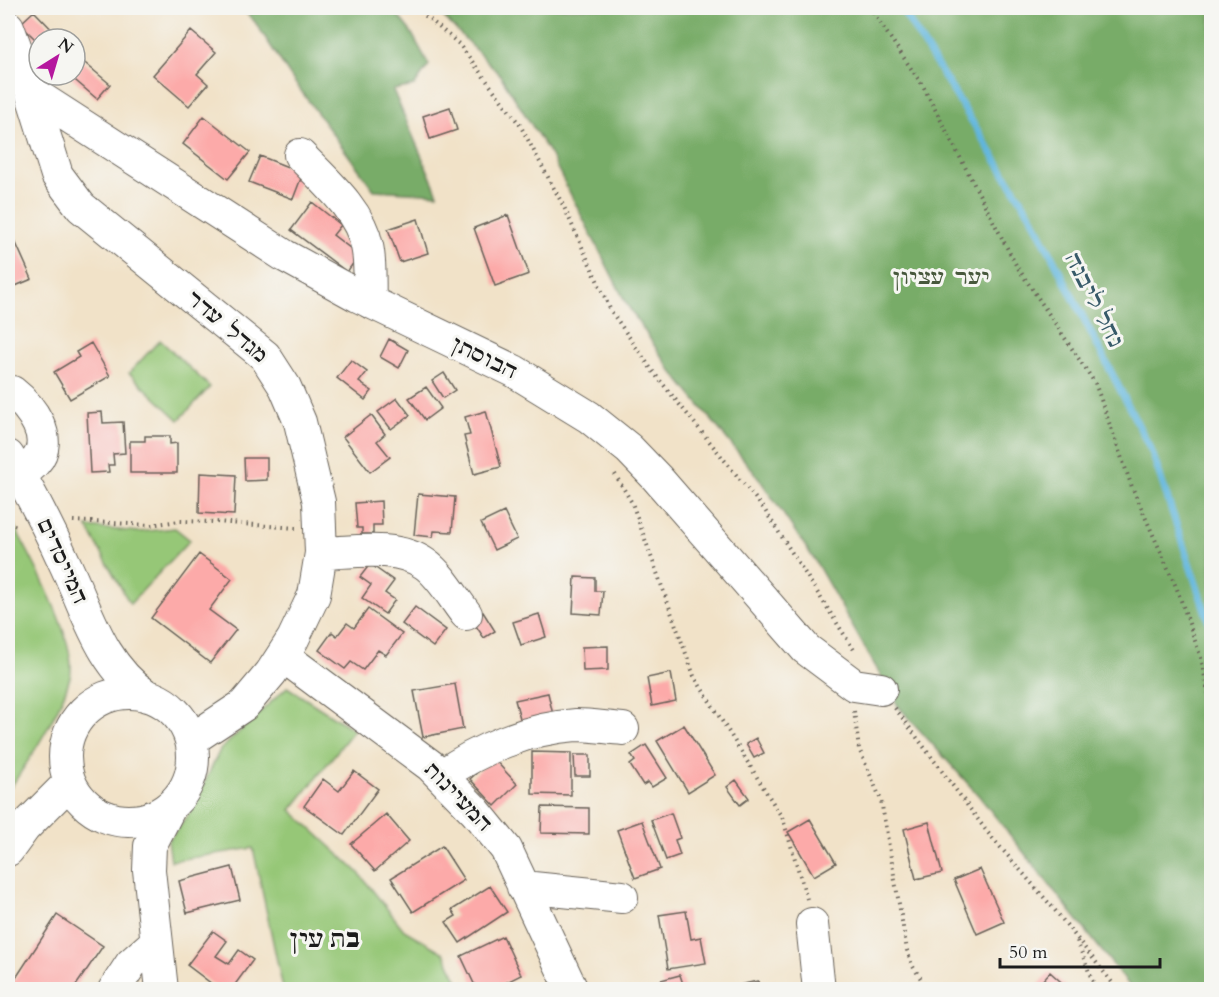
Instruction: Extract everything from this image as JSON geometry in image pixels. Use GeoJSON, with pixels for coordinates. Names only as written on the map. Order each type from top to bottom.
{"type":"FeatureCollection","features":[{"type":"Feature","properties":{"kind":"street","name":"מגדל עדר"},"geometry":{"type":"LineString","coordinates":[[8,27],[57,175],[81,207],[265,356],[285,387],[300,422],[318,502],[320,541],[314,595],[283,656],[244,705],[191,740]]}},
{"type":"Feature","properties":{"kind":"street","name":"הבוסתן"},"geometry":{"type":"LineString","coordinates":[[31,92],[285,256],[370,302],[514,371],[589,417],[629,449],[657,478],[806,649],[864,676]]}},
{"type":"Feature","properties":{"kind":"street"},"geometry":{"type":"LineString","coordinates":[[300,155],[334,190],[354,217],[367,245],[370,302]]}},
{"type":"Feature","properties":{"kind":"street"},"geometry":{"type":"LineString","coordinates":[[8,393],[12,392],[27,404],[40,426],[42,446],[37,462],[14,465]]}},
{"type":"Feature","properties":{"kind":"street","name":"המייסדים"},"geometry":{"type":"LineString","coordinates":[[14,465],[42,519],[96,636],[117,669],[130,684],[147,696]]}},
{"type":"Feature","properties":{"kind":"street"},"geometry":{"type":"LineString","coordinates":[[320,541],[411,556],[427,565],[466,614]]}},
{"type":"Feature","properties":{"kind":"street"},"geometry":{"type":"LineString","coordinates":[[85,711],[94,690],[96,636]]}},
{"type":"Feature","properties":{"kind":"street","name":"המעיינות"},"geometry":{"type":"LineString","coordinates":[[283,656],[384,729],[441,776],[475,811],[506,849],[572,990]]}},
{"type":"Feature","properties":{"kind":"street"},"geometry":{"type":"LineString","coordinates":[[104,816],[121,821],[138,821],[155,816],[170,807],[183,794],[191,777],[194,758],[191,740],[182,720],[167,705],[147,696],[131,693],[114,695],[98,701],[85,711],[73,726],[66,744],[65,763],[70,782],[90,808],[123,829],[136,845],[149,870]]}},
{"type":"Feature","properties":{"kind":"street"},"geometry":{"type":"LineString","coordinates":[[441,776],[458,764],[531,731],[577,725],[623,729]]}},
{"type":"Feature","properties":{"kind":"street"},"geometry":{"type":"LineString","coordinates":[[8,850],[24,828],[70,782]]}},
{"type":"Feature","properties":{"kind":"street"},"geometry":{"type":"LineString","coordinates":[[162,990],[149,870],[150,846],[170,807]]}},
{"type":"Feature","properties":{"kind":"street"},"geometry":{"type":"LineString","coordinates":[[523,887],[622,897]]}},
{"type":"Feature","properties":{"kind":"street"},"geometry":{"type":"LineString","coordinates":[[812,924],[819,990]]}},
{"type":"Feature","properties":{"kind":"street"},"geometry":{"type":"LineString","coordinates":[[114,990],[131,964],[156,942]]}},
{"type":"Feature","properties":{"kind":"path"},"geometry":{"type":"LineString","coordinates":[[416,8],[459,44],[520,125],[564,207],[611,312],[654,373],[764,509],[864,676],[988,833],[1074,934],[1118,990]]}},
{"type":"Feature","properties":{"kind":"path"},"geometry":{"type":"LineString","coordinates":[[870,8],[923,86],[1016,266],[1095,383],[1132,487],[1178,589],[1201,658],[1212,711]]}},
{"type":"Feature","properties":{"kind":"path"},"geometry":{"type":"LineString","coordinates":[[609,465],[632,503],[694,676],[783,819],[802,878],[812,924]]}},
{"type":"Feature","properties":{"kind":"path"},"geometry":{"type":"LineString","coordinates":[[42,519],[150,525],[180,521],[216,522],[320,541]]}},
{"type":"Feature","properties":{"kind":"path"},"geometry":{"type":"LineString","coordinates":[[864,676],[854,721],[859,749],[881,800],[907,950],[912,965],[927,988]]}},
{"type":"Feature","properties":{"kind":"path"},"geometry":{"type":"LineString","coordinates":[[1074,934],[1096,990]]}},
{"type":"Feature","properties":{"kind":"green space"},"geometry":{"type":"Polygon","coordinates":[[[241,8],[392,8],[411,32],[429,65],[414,86],[393,90],[438,194],[374,190],[293,80],[255,22],[241,8]]]}},
{"type":"Feature","properties":{"kind":"green space","name":"יער עציון"},"geometry":{"type":"Polygon","coordinates":[[[435,8],[1211,8],[1211,989],[1132,989],[979,796],[898,706],[814,559],[758,477],[670,369],[626,303],[550,154],[500,75],[435,8]]]}},
{"type":"Feature","properties":{"kind":"green space"},"geometry":{"type":"Polygon","coordinates":[[[160,340],[210,387],[179,420],[129,373],[160,340]]]}},
{"type":"Feature","properties":{"kind":"green space"},"geometry":{"type":"Polygon","coordinates":[[[8,515],[49,595],[67,641],[71,661],[70,677],[59,705],[11,787],[8,785],[8,515]]]}},
{"type":"Feature","properties":{"kind":"green space"},"geometry":{"type":"Polygon","coordinates":[[[87,527],[139,532],[175,528],[190,540],[130,604],[87,527]]]}},
{"type":"Feature","properties":{"kind":"green space"},"geometry":{"type":"Polygon","coordinates":[[[287,687],[354,730],[291,810],[358,872],[404,930],[444,953],[462,989],[283,989],[253,848],[171,861],[168,841],[191,811],[220,750],[287,687]]]}},
{"type":"Feature","properties":{"kind":"building"},"geometry":{"type":"Polygon","coordinates":[[[34,11],[49,27],[27,27],[27,31],[20,24],[34,11]]]}},
{"type":"Feature","properties":{"kind":"building"},"geometry":{"type":"Polygon","coordinates":[[[191,31],[216,52],[197,74],[208,84],[189,106],[153,75],[191,31]]]}},
{"type":"Feature","properties":{"kind":"building"},"geometry":{"type":"Polygon","coordinates":[[[87,65],[110,84],[97,99],[83,87],[87,87],[87,65]]]}},
{"type":"Feature","properties":{"kind":"building"},"geometry":{"type":"Polygon","coordinates":[[[450,107],[457,130],[430,139],[423,116],[450,107]]]}},
{"type":"Feature","properties":{"kind":"building"},"geometry":{"type":"Polygon","coordinates":[[[204,116],[250,152],[228,179],[183,144],[204,116]]]}},
{"type":"Feature","properties":{"kind":"building"},"geometry":{"type":"Polygon","coordinates":[[[260,156],[303,173],[293,199],[249,182],[260,156]]]}},
{"type":"Feature","properties":{"kind":"building"},"geometry":{"type":"Polygon","coordinates":[[[312,202],[341,225],[333,235],[359,255],[347,272],[291,230],[312,202]]]}},
{"type":"Feature","properties":{"kind":"building"},"geometry":{"type":"Polygon","coordinates":[[[508,215],[529,274],[495,286],[474,228],[508,215]]]}},
{"type":"Feature","properties":{"kind":"building"},"geometry":{"type":"Polygon","coordinates":[[[418,219],[428,253],[400,262],[388,229],[418,219]]]}},
{"type":"Feature","properties":{"kind":"building"},"geometry":{"type":"Polygon","coordinates":[[[15,241],[32,279],[8,289],[8,244],[15,241]]]}},
{"type":"Feature","properties":{"kind":"building"},"geometry":{"type":"Polygon","coordinates":[[[389,339],[408,350],[399,368],[380,357],[389,339]]]}},
{"type":"Feature","properties":{"kind":"building"},"geometry":{"type":"Polygon","coordinates":[[[91,343],[110,376],[70,399],[54,372],[79,357],[76,352],[91,343]]]}},
{"type":"Feature","properties":{"kind":"building"},"geometry":{"type":"Polygon","coordinates":[[[351,360],[367,372],[359,382],[372,391],[365,400],[337,378],[351,360]]]}},
{"type":"Feature","properties":{"kind":"building"},"geometry":{"type":"Polygon","coordinates":[[[444,373],[455,390],[443,398],[432,381],[444,373]]]}},
{"type":"Feature","properties":{"kind":"building"},"geometry":{"type":"Polygon","coordinates":[[[426,387],[441,408],[425,420],[409,398],[426,387]]]}},
{"type":"Feature","properties":{"kind":"building"},"geometry":{"type":"Polygon","coordinates":[[[397,398],[410,415],[391,429],[378,412],[397,398]]]}},
{"type":"Feature","properties":{"kind":"building"},"geometry":{"type":"Polygon","coordinates":[[[486,411],[501,467],[474,474],[464,436],[470,435],[465,417],[486,411]]]}},
{"type":"Feature","properties":{"kind":"building"},"geometry":{"type":"Polygon","coordinates":[[[102,412],[103,423],[123,422],[125,453],[113,454],[114,465],[108,465],[109,472],[90,473],[87,413],[102,412]]]}},
{"type":"Feature","properties":{"kind":"building"},"geometry":{"type":"Polygon","coordinates":[[[371,415],[385,434],[377,441],[390,457],[370,472],[343,437],[371,415]]]}},
{"type":"Feature","properties":{"kind":"building"},"geometry":{"type":"Polygon","coordinates":[[[145,436],[170,436],[170,444],[177,443],[177,473],[130,473],[130,441],[145,441],[145,436]]]}},
{"type":"Feature","properties":{"kind":"building"},"geometry":{"type":"Polygon","coordinates":[[[244,458],[267,458],[267,480],[245,481],[244,458]]]}},
{"type":"Feature","properties":{"kind":"building"},"geometry":{"type":"Polygon","coordinates":[[[200,473],[236,475],[234,515],[199,513],[200,473]]]}},
{"type":"Feature","properties":{"kind":"building"},"geometry":{"type":"Polygon","coordinates":[[[418,494],[455,497],[452,532],[434,531],[433,537],[414,535],[418,494]]]}},
{"type":"Feature","properties":{"kind":"building"},"geometry":{"type":"Polygon","coordinates":[[[381,501],[382,525],[373,525],[373,534],[362,534],[362,528],[357,528],[355,503],[381,501]]]}},
{"type":"Feature","properties":{"kind":"building"},"geometry":{"type":"Polygon","coordinates":[[[504,512],[517,539],[494,550],[481,523],[504,512]]]}},
{"type":"Feature","properties":{"kind":"building"},"geometry":{"type":"Polygon","coordinates":[[[199,554],[232,579],[209,610],[236,630],[210,663],[151,618],[199,554]]]}},
{"type":"Feature","properties":{"kind":"building"},"geometry":{"type":"Polygon","coordinates":[[[370,564],[394,581],[385,593],[395,600],[385,614],[362,598],[371,585],[360,577],[370,564]]]}},
{"type":"Feature","properties":{"kind":"building"},"geometry":{"type":"Polygon","coordinates":[[[575,577],[595,578],[595,591],[603,591],[601,615],[573,613],[575,577]]]}},
{"type":"Feature","properties":{"kind":"building"},"geometry":{"type":"Polygon","coordinates":[[[415,607],[446,630],[433,647],[402,624],[415,607]]]}},
{"type":"Feature","properties":{"kind":"building"},"geometry":{"type":"Polygon","coordinates":[[[368,609],[402,634],[386,655],[378,650],[363,670],[351,662],[345,669],[319,650],[332,632],[337,636],[347,623],[354,628],[368,609]]]}},
{"type":"Feature","properties":{"kind":"building"},"geometry":{"type":"Polygon","coordinates":[[[483,612],[495,631],[484,638],[472,620],[483,612]]]}},
{"type":"Feature","properties":{"kind":"building"},"geometry":{"type":"Polygon","coordinates":[[[539,614],[546,637],[521,645],[513,622],[539,614]]]}},
{"type":"Feature","properties":{"kind":"building"},"geometry":{"type":"Polygon","coordinates":[[[608,646],[608,670],[583,671],[582,647],[608,646]]]}},
{"type":"Feature","properties":{"kind":"building"},"geometry":{"type":"Polygon","coordinates":[[[671,673],[676,701],[652,706],[647,678],[671,673]]]}},
{"type":"Feature","properties":{"kind":"building"},"geometry":{"type":"Polygon","coordinates":[[[455,684],[463,729],[423,737],[414,691],[455,684]]]}},
{"type":"Feature","properties":{"kind":"building"},"geometry":{"type":"Polygon","coordinates":[[[548,693],[553,715],[521,722],[515,700],[548,693]]]}},
{"type":"Feature","properties":{"kind":"building"},"geometry":{"type":"Polygon","coordinates":[[[684,725],[715,775],[688,792],[657,741],[684,725]]]}},
{"type":"Feature","properties":{"kind":"building"},"geometry":{"type":"Polygon","coordinates":[[[756,738],[764,753],[754,758],[746,744],[756,738]]]}},
{"type":"Feature","properties":{"kind":"building"},"geometry":{"type":"Polygon","coordinates":[[[646,745],[667,778],[652,787],[648,782],[643,785],[630,765],[635,761],[631,755],[646,745]]]}},
{"type":"Feature","properties":{"kind":"building"},"geometry":{"type":"Polygon","coordinates":[[[532,752],[571,753],[571,795],[532,794],[532,752]]]}},
{"type":"Feature","properties":{"kind":"building"},"geometry":{"type":"Polygon","coordinates":[[[574,755],[590,755],[590,776],[575,776],[574,755]]]}},
{"type":"Feature","properties":{"kind":"building"},"geometry":{"type":"Polygon","coordinates":[[[493,758],[517,784],[495,806],[470,779],[493,758]]]}},
{"type":"Feature","properties":{"kind":"building"},"geometry":{"type":"Polygon","coordinates":[[[354,771],[378,789],[344,835],[304,806],[323,779],[339,791],[354,771]]]}},
{"type":"Feature","properties":{"kind":"building"},"geometry":{"type":"Polygon","coordinates":[[[736,780],[749,798],[740,805],[727,787],[736,780]]]}},
{"type":"Feature","properties":{"kind":"building"},"geometry":{"type":"Polygon","coordinates":[[[542,807],[589,808],[589,834],[541,833],[542,807]]]}},
{"type":"Feature","properties":{"kind":"building"},"geometry":{"type":"Polygon","coordinates":[[[671,813],[680,838],[675,840],[680,855],[666,860],[651,820],[671,813]]]}},
{"type":"Feature","properties":{"kind":"building"},"geometry":{"type":"Polygon","coordinates":[[[386,814],[409,841],[375,871],[351,844],[386,814]]]}},
{"type":"Feature","properties":{"kind":"building"},"geometry":{"type":"Polygon","coordinates":[[[810,819],[836,863],[814,876],[788,832],[810,819]]]}},
{"type":"Feature","properties":{"kind":"building"},"geometry":{"type":"Polygon","coordinates":[[[642,821],[660,869],[635,878],[617,830],[642,821]]]}},
{"type":"Feature","properties":{"kind":"building"},"geometry":{"type":"Polygon","coordinates":[[[929,822],[942,873],[916,879],[904,829],[929,822]]]}},
{"type":"Feature","properties":{"kind":"building"},"geometry":{"type":"Polygon","coordinates":[[[442,846],[464,880],[413,912],[391,878],[442,846]]]}},
{"type":"Feature","properties":{"kind":"building"},"geometry":{"type":"Polygon","coordinates":[[[232,867],[240,900],[187,913],[179,881],[232,867]]]}},
{"type":"Feature","properties":{"kind":"building"},"geometry":{"type":"Polygon","coordinates":[[[980,869],[1004,922],[977,934],[954,880],[980,869]]]}},
{"type":"Feature","properties":{"kind":"building"},"geometry":{"type":"Polygon","coordinates":[[[490,886],[507,912],[460,943],[446,922],[456,916],[452,910],[490,886]]]}},
{"type":"Feature","properties":{"kind":"building"},"geometry":{"type":"Polygon","coordinates":[[[686,911],[691,939],[701,937],[706,963],[668,969],[659,915],[686,911]]]}},
{"type":"Feature","properties":{"kind":"building"},"geometry":{"type":"Polygon","coordinates":[[[57,915],[103,946],[73,990],[8,990],[57,915]]]}},
{"type":"Feature","properties":{"kind":"building"},"geometry":{"type":"Polygon","coordinates":[[[213,931],[227,941],[216,956],[229,964],[239,950],[253,960],[231,990],[220,990],[187,965],[213,931]]]}},
{"type":"Feature","properties":{"kind":"building"},"geometry":{"type":"Polygon","coordinates":[[[503,936],[521,975],[491,990],[477,990],[461,956],[503,936]]]}},
{"type":"Feature","properties":{"kind":"building"},"geometry":{"type":"Polygon","coordinates":[[[1050,972],[1070,990],[1034,990],[1050,972]]]}},
{"type":"Feature","properties":{"kind":"building"},"geometry":{"type":"Polygon","coordinates":[[[680,975],[685,990],[658,990],[663,987],[661,980],[680,975]]]}},
{"type":"Feature","properties":{"kind":"building"},"geometry":{"type":"Polygon","coordinates":[[[758,981],[760,990],[730,990],[730,987],[758,981]]]}},
{"type":"Feature","properties":{"kind":"waterway","name":"נחל ליבנה"},"geometry":{"type":"LineString","coordinates":[[901,8],[1033,219],[1152,452],[1212,631]]}},
{"type":"Feature","properties":{"kind":"district","name":"בת עין"},"geometry":{"type":"Point","coordinates":[325,939]}}]}
